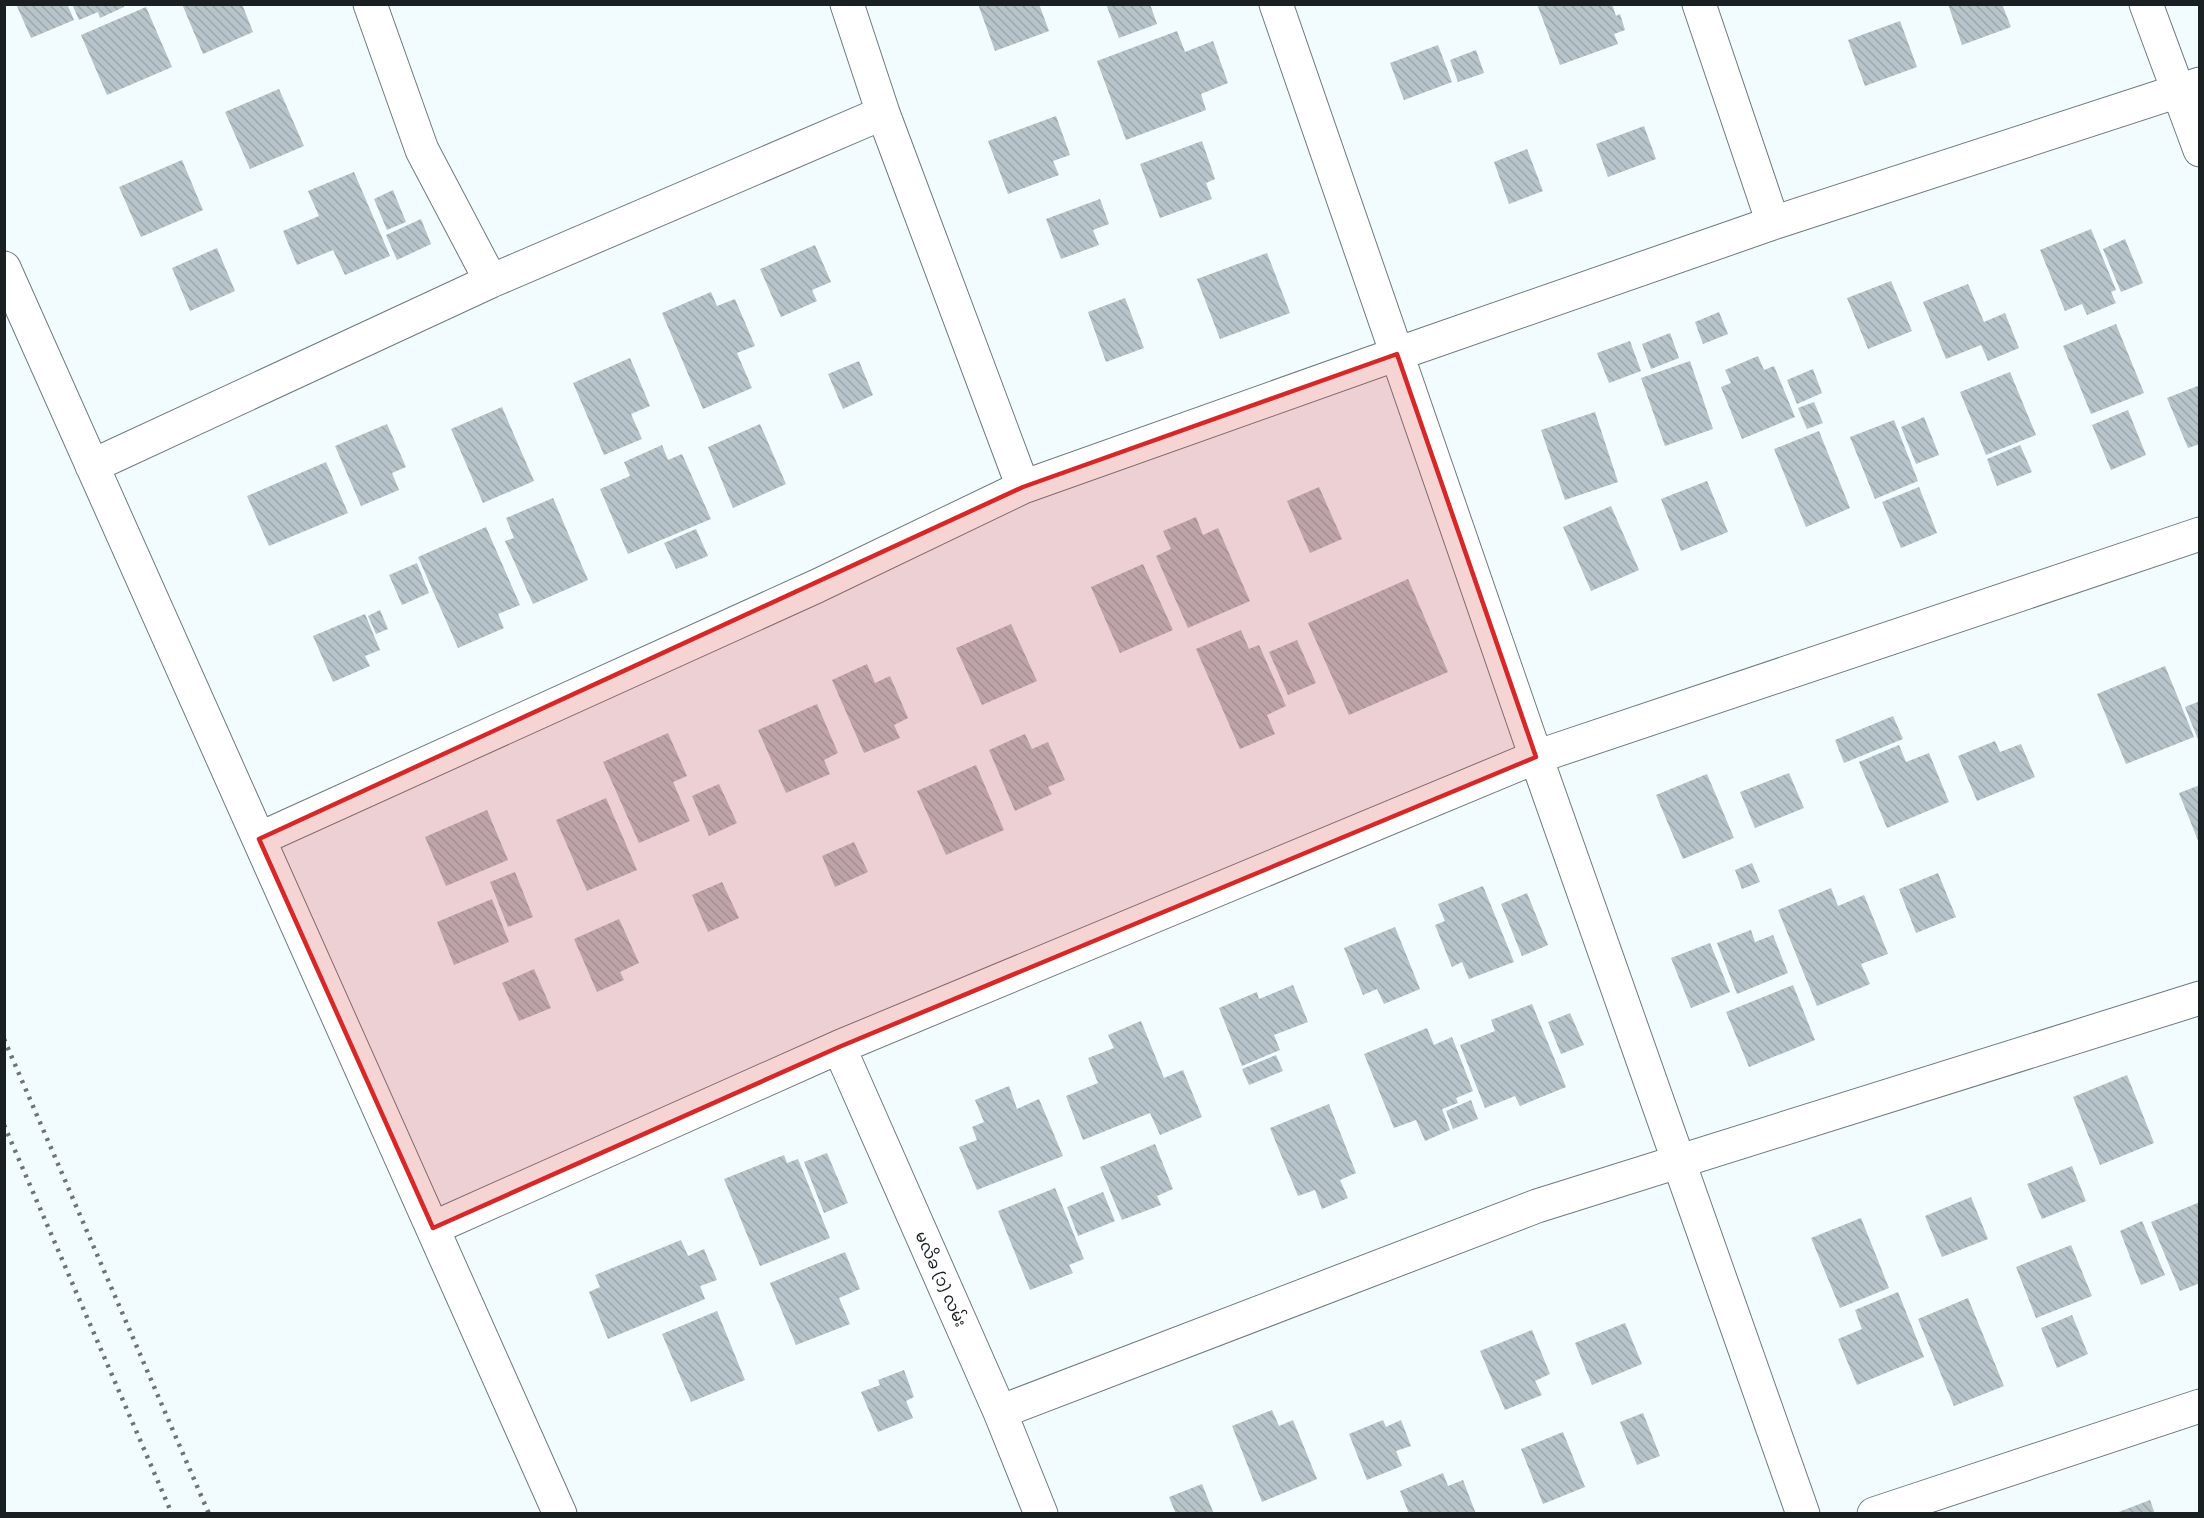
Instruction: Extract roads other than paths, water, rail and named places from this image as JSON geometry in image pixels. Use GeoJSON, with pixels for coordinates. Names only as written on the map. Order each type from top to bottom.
{"type":"FeatureCollection","features":[{"type":"Feature","properties":{"kind":"street"},"geometry":{"type":"LineString","coordinates":[[370,4],[422,150],[491,281]]}},
{"type":"Feature","properties":{"kind":"street"},"geometry":{"type":"LineString","coordinates":[[847,4],[883,113],[1023,487]]}},
{"type":"Feature","properties":{"kind":"street"},"geometry":{"type":"LineString","coordinates":[[1276,4],[1536,757],[1803,1514]]}},
{"type":"Feature","properties":{"kind":"street"},"geometry":{"type":"LineString","coordinates":[[1699,4],[1773,223]]}},
{"type":"Feature","properties":{"kind":"street"},"geometry":{"type":"LineString","coordinates":[[2146,4],[2189,88],[2199,150]]}},
{"type":"Feature","properties":{"kind":"street"},"geometry":{"type":"LineString","coordinates":[[259,840],[817,586],[1023,487],[1773,223],[2189,88]]}},
{"type":"Feature","properties":{"kind":"street"},"geometry":{"type":"LineString","coordinates":[[92,466],[491,281],[883,113]]}},
{"type":"Feature","properties":{"kind":"street"},"geometry":{"type":"LineString","coordinates":[[4,268],[560,1514]]}},
{"type":"Feature","properties":{"kind":"street"},"geometry":{"type":"LineString","coordinates":[[433,1228],[839,1047],[1536,757],[2199,534]]}},
{"type":"Feature","properties":{"kind":"street"},"geometry":{"type":"LineString","coordinates":[[1000,1412],[1537,1206],[2199,998]]}},
{"type":"Feature","properties":{"kind":"street","name":"မလိခ (၁) လမ်း"},"geometry":{"type":"LineString","coordinates":[[839,1047],[1000,1412],[1041,1514]]}},
{"type":"Feature","properties":{"kind":"street"},"geometry":{"type":"LineString","coordinates":[[1874,1514],[2197,1416]]}},
{"type":"Feature","properties":{"kind":"railway"},"geometry":{"type":"LineString","coordinates":[[4,1039],[209,1514]]}},
{"type":"Feature","properties":{"kind":"railway"},"geometry":{"type":"LineString","coordinates":[[4,1125],[172,1514]]}}]}
